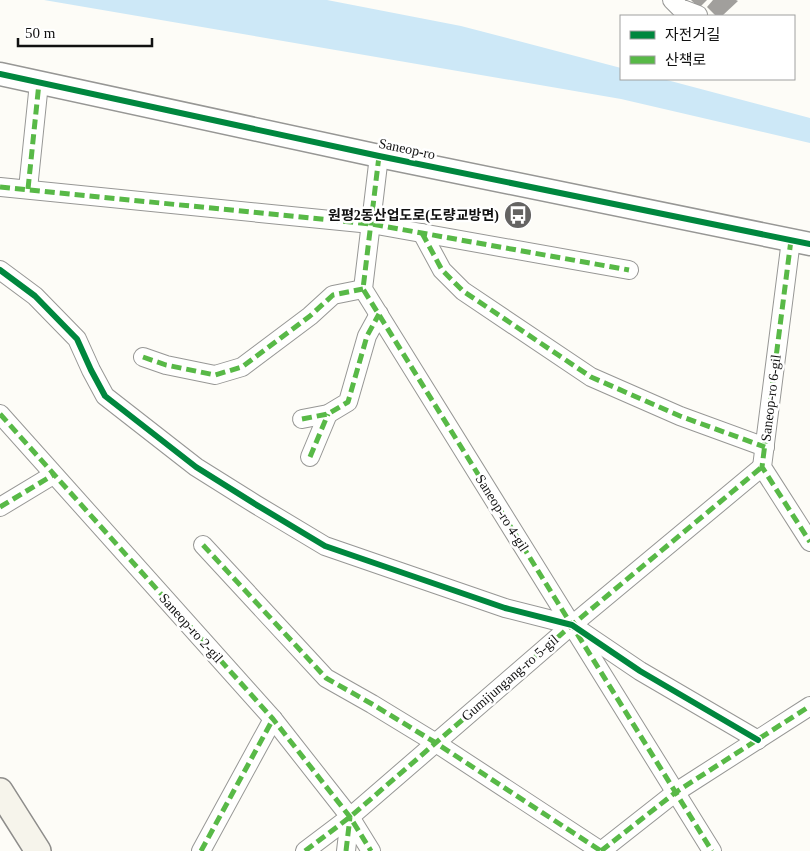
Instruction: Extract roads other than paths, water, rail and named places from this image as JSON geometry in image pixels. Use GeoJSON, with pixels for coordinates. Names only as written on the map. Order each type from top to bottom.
{"type":"FeatureCollection","features":[{"type":"Feature","properties":{"kind":"main road"},"geometry":{"type":"LineString","coordinates":[[0,791],[38,851]]}},
{"type":"Feature","properties":{"kind":"street"},"geometry":{"type":"LineString","coordinates":[[672,0],[680,8],[698,15]]}},
{"type":"Feature","properties":{"kind":"street","name":"Saneop-ro"},"geometry":{"type":"LineString","coordinates":[[0,74],[379,156],[801,242]]}},
{"type":"Feature","properties":{"kind":"street"},"geometry":{"type":"LineString","coordinates":[[28,189],[39,83]]}},
{"type":"Feature","properties":{"kind":"street"},"geometry":{"type":"LineString","coordinates":[[143,357],[166,365],[215,375],[242,367],[310,316],[333,295],[363,289],[379,156]]}},
{"type":"Feature","properties":{"kind":"street"},"geometry":{"type":"LineString","coordinates":[[0,187],[371,224],[629,270]]}},
{"type":"Feature","properties":{"kind":"street"},"geometry":{"type":"LineString","coordinates":[[422,233],[442,270],[463,291],[591,377],[680,416],[765,447]]}},
{"type":"Feature","properties":{"kind":"street","name":"Saneop-ro 6-gil"},"geometry":{"type":"LineString","coordinates":[[762,467],[801,242]]}},
{"type":"Feature","properties":{"kind":"street"},"geometry":{"type":"LineString","coordinates":[[0,270],[35,296],[77,339],[105,396],[196,467],[233,490],[325,546],[505,608],[572,625],[640,672],[758,740]]}},
{"type":"Feature","properties":{"kind":"street","name":"Saneop-ro 4-gil"},"geometry":{"type":"LineString","coordinates":[[363,289],[712,851]]}},
{"type":"Feature","properties":{"kind":"street"},"geometry":{"type":"LineString","coordinates":[[302,419],[328,414],[348,402],[367,336],[379,314]]}},
{"type":"Feature","properties":{"kind":"street","name":"Saneop-ro 2-gil"},"geometry":{"type":"LineString","coordinates":[[0,414],[273,719],[350,817],[371,851]]}},
{"type":"Feature","properties":{"kind":"street"},"geometry":{"type":"LineString","coordinates":[[310,457],[328,414]]}},
{"type":"Feature","properties":{"kind":"street"},"geometry":{"type":"LineString","coordinates":[[762,467],[810,542]]}},
{"type":"Feature","properties":{"kind":"street","name":"Gumijungang-ro 5-gil"},"geometry":{"type":"LineString","coordinates":[[305,851],[350,817],[572,625],[762,467]]}},
{"type":"Feature","properties":{"kind":"street"},"geometry":{"type":"LineString","coordinates":[[0,508],[53,475]]}},
{"type":"Feature","properties":{"kind":"street"},"geometry":{"type":"LineString","coordinates":[[203,545],[326,678],[436,743],[601,851],[676,792],[810,706]]}},
{"type":"Feature","properties":{"kind":"street"},"geometry":{"type":"LineString","coordinates":[[200,851],[273,719]]}},
{"type":"Feature","properties":{"kind":"street"},"geometry":{"type":"LineString","coordinates":[[346,851],[350,817]]}},
{"type":"Feature","properties":{"kind":"water"},"geometry":{"type":"Polygon","coordinates":[[[44,0],[327,0],[461,26],[620,68],[620,80],[667,80],[810,118],[810,143],[621,99],[44,0]]]}},
{"type":"Feature","properties":{"kind":"place","name":"원평2동산업도로(도량교방면)"},"geometry":{"type":"Point","coordinates":[518,215]}}]}
